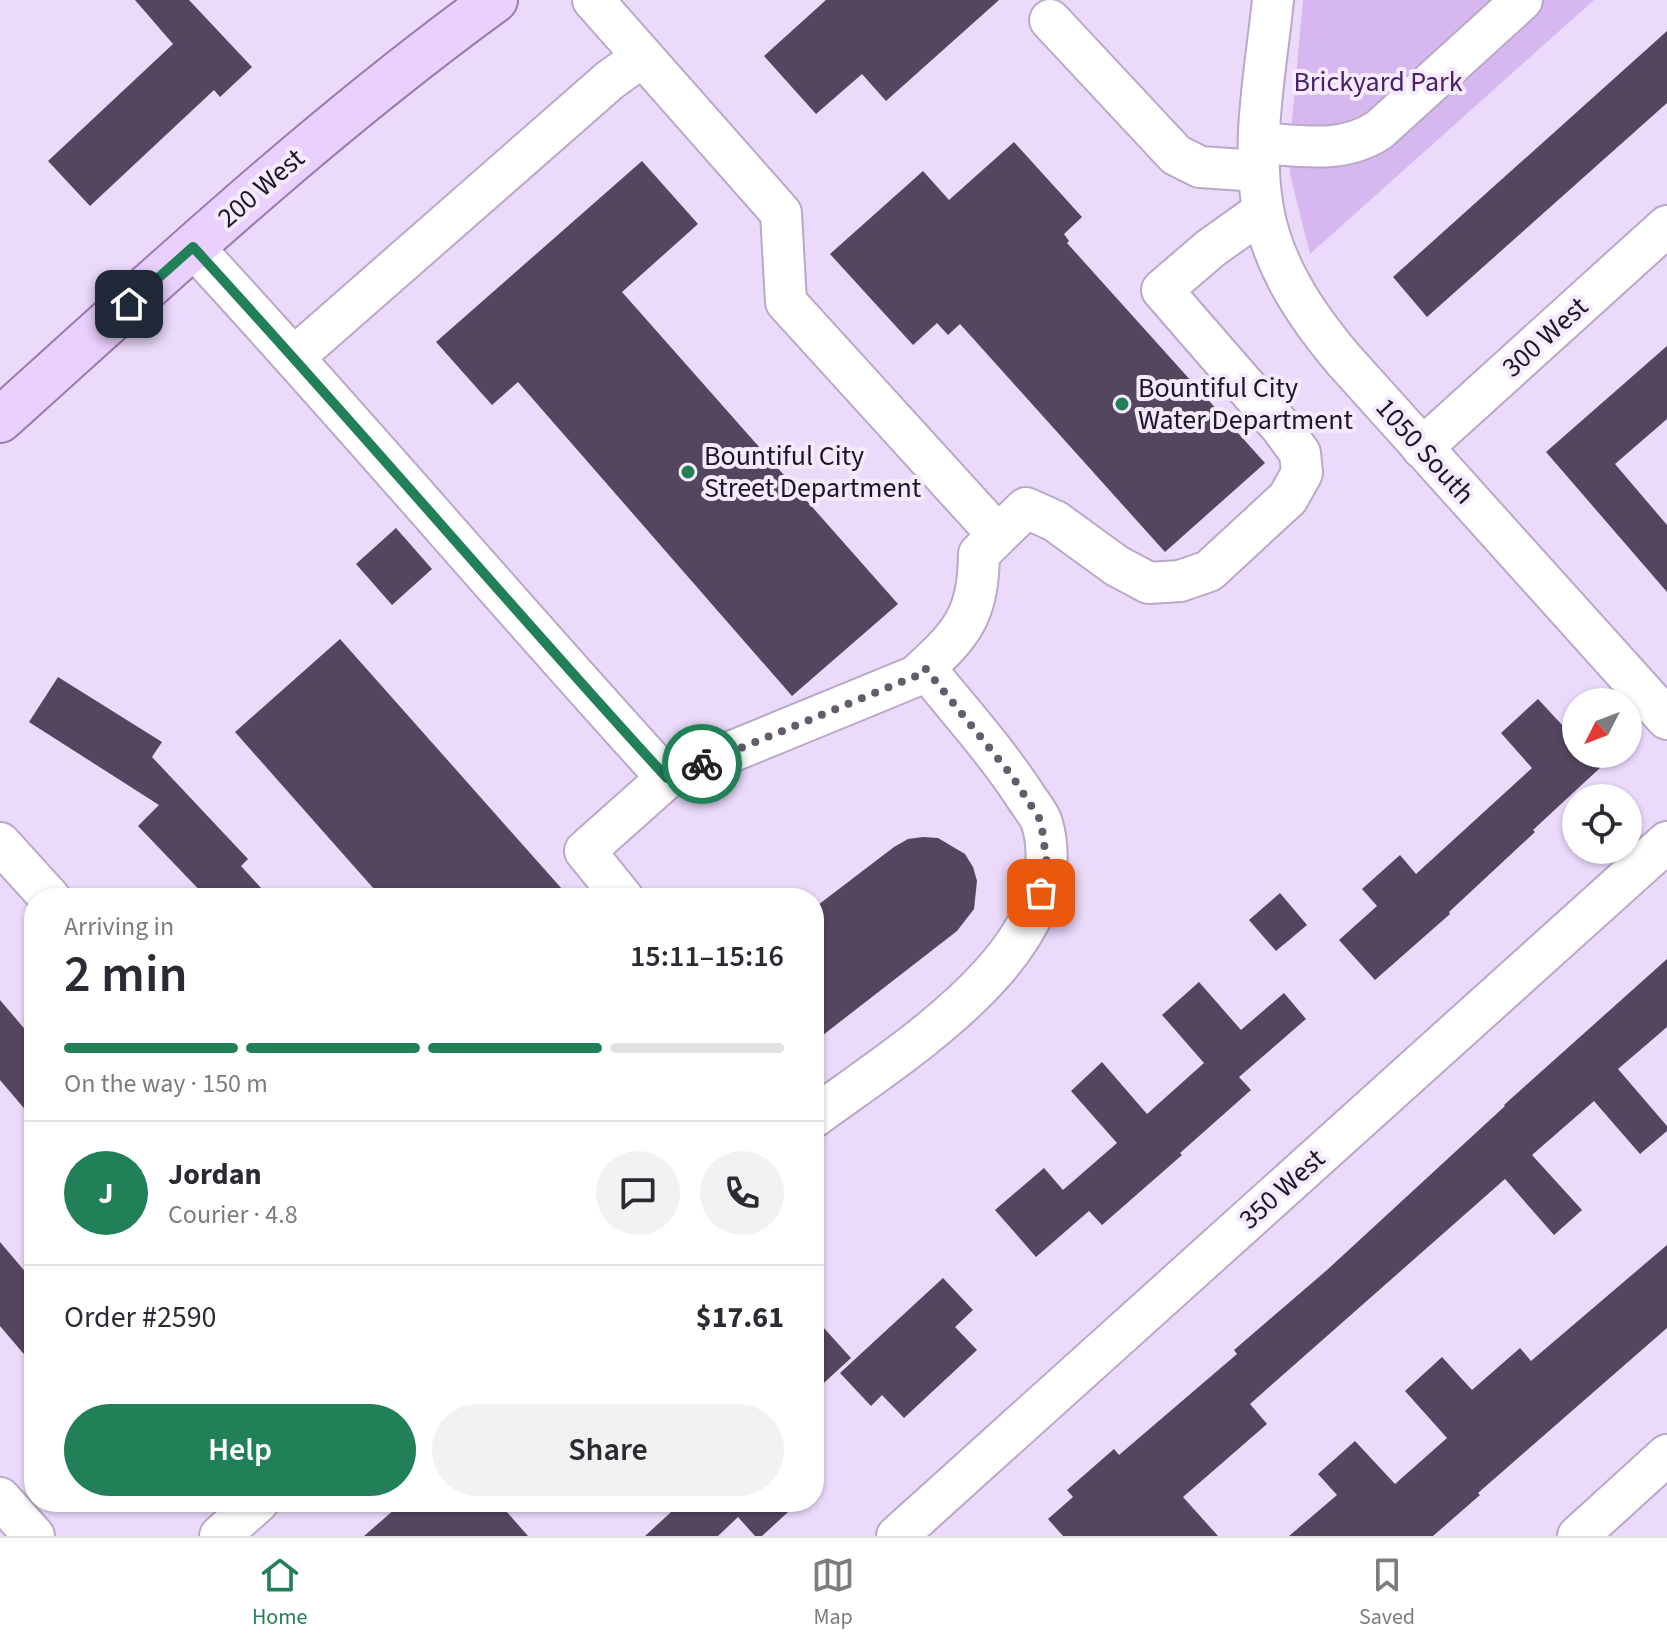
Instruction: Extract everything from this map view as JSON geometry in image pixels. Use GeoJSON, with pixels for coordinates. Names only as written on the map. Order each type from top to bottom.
{"type":"FeatureCollection","features":[{"type":"Feature","properties":{"kind":"main road","name":"200 West"},"geometry":{"type":"LineString","coordinates":[[0,420],[290,162],[434,44],[495,0]]}},
{"type":"Feature","properties":{"kind":"street"},"geometry":{"type":"LineString","coordinates":[[593,0],[781,213],[786,302],[998,535]]}},
{"type":"Feature","properties":{"kind":"street","name":"1050 South"},"geometry":{"type":"LineString","coordinates":[[1273,0],[1259,157],[1263,211],[1275,252],[1293,291],[1316,327],[1667,719]]}},
{"type":"Feature","properties":{"kind":"street"},"geometry":{"type":"LineString","coordinates":[[1050,20],[1176,155],[1200,167],[1365,140],[1522,0]]}},
{"type":"Feature","properties":{"kind":"street"},"geometry":{"type":"LineString","coordinates":[[294,357],[610,80],[642,57]]}},
{"type":"Feature","properties":{"kind":"street"},"geometry":{"type":"LineString","coordinates":[[615,888],[585,851],[667,778],[916,676],[943,652],[968,620],[978,586],[979,554],[1026,508],[1055,521],[1117,566],[1149,583],[1180,581],[1209,571],[1288,498],[1302,473],[1300,453],[1162,290],[1211,248],[1263,211]]}},
{"type":"Feature","properties":{"kind":"street","name":"300 West"},"geometry":{"type":"LineString","coordinates":[[1422,448],[1667,226]]}},
{"type":"Feature","properties":{"kind":"street"},"geometry":{"type":"LineString","coordinates":[[193,247],[667,778]]}},
{"type":"Feature","properties":{"kind":"street"},"geometry":{"type":"LineString","coordinates":[[824,1110],[949,1017],[994,973],[1018,940],[1041,893],[1047,865],[1041,821],[1012,776],[925,668]]}},
{"type":"Feature","properties":{"kind":"street","name":"350 West"},"geometry":{"type":"LineString","coordinates":[[897,1536],[1667,842]]}},
{"type":"Feature","properties":{"kind":"street"},"geometry":{"type":"LineString","coordinates":[[0,843],[41,888]]}},
{"type":"Feature","properties":{"kind":"street"},"geometry":{"type":"LineString","coordinates":[[1578,1536],[1667,1455]]}},
{"type":"Feature","properties":{"kind":"street"},"geometry":{"type":"LineString","coordinates":[[0,1498],[34,1536]]}},
{"type":"Feature","properties":{"kind":"street"},"geometry":{"type":"LineString","coordinates":[[220,1536],[247,1512]]}},
{"type":"Feature","properties":{"kind":"green space","name":"Brickyard Park"},"geometry":{"type":"Polygon","coordinates":[[[1303,0],[1594,0],[1310,254],[1290,174],[1303,0]]]}},
{"type":"Feature","properties":{"kind":"building"},"geometry":{"type":"Polygon","coordinates":[[[135,0],[189,0],[252,67],[220,97],[214,90],[90,206],[48,161],[173,44],[135,0]]]}},
{"type":"Feature","properties":{"kind":"building"},"geometry":{"type":"Polygon","coordinates":[[[826,0],[999,0],[886,101],[862,74],[816,114],[764,56],[826,0]]]}},
{"type":"Feature","properties":{"kind":"building"},"geometry":{"type":"Polygon","coordinates":[[[1667,31],[1667,103],[1427,317],[1393,277],[1667,31]]]}},
{"type":"Feature","properties":{"kind":"building","name":"Bountiful City Water Department"},"geometry":{"type":"Polygon","coordinates":[[[1014,142],[1082,217],[1064,234],[1069,241],[1067,243],[1265,463],[1165,552],[960,324],[948,335],[937,323],[913,345],[830,254],[923,171],[949,200],[1014,142]]]}},
{"type":"Feature","properties":{"kind":"building","name":"Bountiful City Street Department"},"geometry":{"type":"Polygon","coordinates":[[[642,161],[698,224],[622,292],[898,604],[792,696],[518,382],[492,405],[436,342],[642,161]]]}},
{"type":"Feature","properties":{"kind":"building"},"geometry":{"type":"Polygon","coordinates":[[[1667,346],[1667,419],[1615,464],[1667,525],[1667,592],[1546,452],[1667,346]]]}},
{"type":"Feature","properties":{"kind":"building"},"geometry":{"type":"Polygon","coordinates":[[[396,528],[432,569],[392,605],[356,564],[396,528]]]}},
{"type":"Feature","properties":{"kind":"building"},"geometry":{"type":"Polygon","coordinates":[[[340,639],[561,888],[373,888],[235,732],[340,639]]]}},
{"type":"Feature","properties":{"kind":"building"},"geometry":{"type":"Polygon","coordinates":[[[58,677],[162,742],[152,757],[248,859],[241,866],[261,888],[197,888],[138,826],[159,805],[29,722],[58,677]]]}},
{"type":"Feature","properties":{"kind":"building"},"geometry":{"type":"Polygon","coordinates":[[[1538,699],[1562,725],[1562,768],[1600,768],[1583,784],[1562,784],[1562,803],[1533,830],[1535,832],[1450,914],[1375,980],[1339,940],[1377,906],[1362,889],[1400,855],[1416,874],[1532,768],[1501,733],[1538,699]]]}},
{"type":"Feature","properties":{"kind":"building"},"geometry":{"type":"Polygon","coordinates":[[[938,838],[965,854],[977,881],[974,909],[957,931],[824,1034],[824,900],[908,839],[938,838]]]}},
{"type":"Feature","properties":{"kind":"building"},"geometry":{"type":"Polygon","coordinates":[[[1280,893],[1307,925],[1276,951],[1249,920],[1280,893]]]}},
{"type":"Feature","properties":{"kind":"building"},"geometry":{"type":"Polygon","coordinates":[[[1667,959],[1667,1027],[1618,1069],[1667,1126],[1667,1131],[1640,1154],[1594,1101],[1532,1155],[1582,1210],[1554,1235],[1505,1179],[1250,1404],[1267,1424],[1183,1497],[1218,1536],[1063,1536],[1048,1519],[1073,1497],[1067,1490],[1114,1449],[1119,1455],[1237,1354],[1234,1350],[1327,1270],[1667,959]]]}},
{"type":"Feature","properties":{"kind":"building"},"geometry":{"type":"Polygon","coordinates":[[[1199,982],[1241,1030],[1284,993],[1306,1019],[1239,1077],[1251,1090],[1180,1153],[1182,1155],[1102,1225],[1089,1211],[1036,1257],[995,1210],[1044,1168],[1063,1190],[1117,1143],[1071,1091],[1102,1062],[1147,1114],[1204,1063],[1162,1015],[1199,982]]]}},
{"type":"Feature","properties":{"kind":"building"},"geometry":{"type":"Polygon","coordinates":[[[0,1000],[24,1028],[24,1108],[0,1080],[0,1000]]]}},
{"type":"Feature","properties":{"kind":"building"},"geometry":{"type":"Polygon","coordinates":[[[0,1242],[24,1270],[24,1354],[0,1326],[0,1242]]]}},
{"type":"Feature","properties":{"kind":"building"},"geometry":{"type":"Polygon","coordinates":[[[1667,1245],[1667,1328],[1433,1536],[1289,1536],[1337,1495],[1318,1474],[1355,1441],[1395,1484],[1447,1438],[1405,1391],[1442,1357],[1472,1390],[1520,1348],[1531,1361],[1667,1245]]]}},
{"type":"Feature","properties":{"kind":"building"},"geometry":{"type":"Polygon","coordinates":[[[943,1278],[973,1310],[955,1327],[977,1350],[904,1418],[882,1395],[871,1406],[840,1373],[943,1278]]]}},
{"type":"Feature","properties":{"kind":"building"},"geometry":{"type":"Polygon","coordinates":[[[824,1328],[851,1358],[824,1383],[824,1328]]]}},
{"type":"Feature","properties":{"kind":"building"},"geometry":{"type":"Polygon","coordinates":[[[392,1512],[507,1512],[528,1536],[364,1536],[392,1512]]]}},
{"type":"Feature","properties":{"kind":"building"},"geometry":{"type":"Polygon","coordinates":[[[671,1512],[788,1512],[762,1536],[755,1536],[738,1517],[718,1536],[645,1536],[671,1512]]]}},
{"type":"Feature","properties":{"kind":"way so far"},"geometry":{"type":"LineString","coordinates":[[702,764],[916,676],[925,668],[1012,776],[1041,821],[1047,865],[1041,893]]}},
{"type":"Feature","properties":{"kind":"place","name":"Bountiful City Water Department"},"geometry":{"type":"Point","coordinates":[1122,404]}},
{"type":"Feature","properties":{"kind":"place","name":"Bountiful City Street Department"},"geometry":{"type":"Point","coordinates":[688,472]}},
{"type":"Feature","properties":{"kind":"route"},"geometry":{"type":"LineString","coordinates":[[129,304],[193,247],[667,778],[702,764]]}}]}
